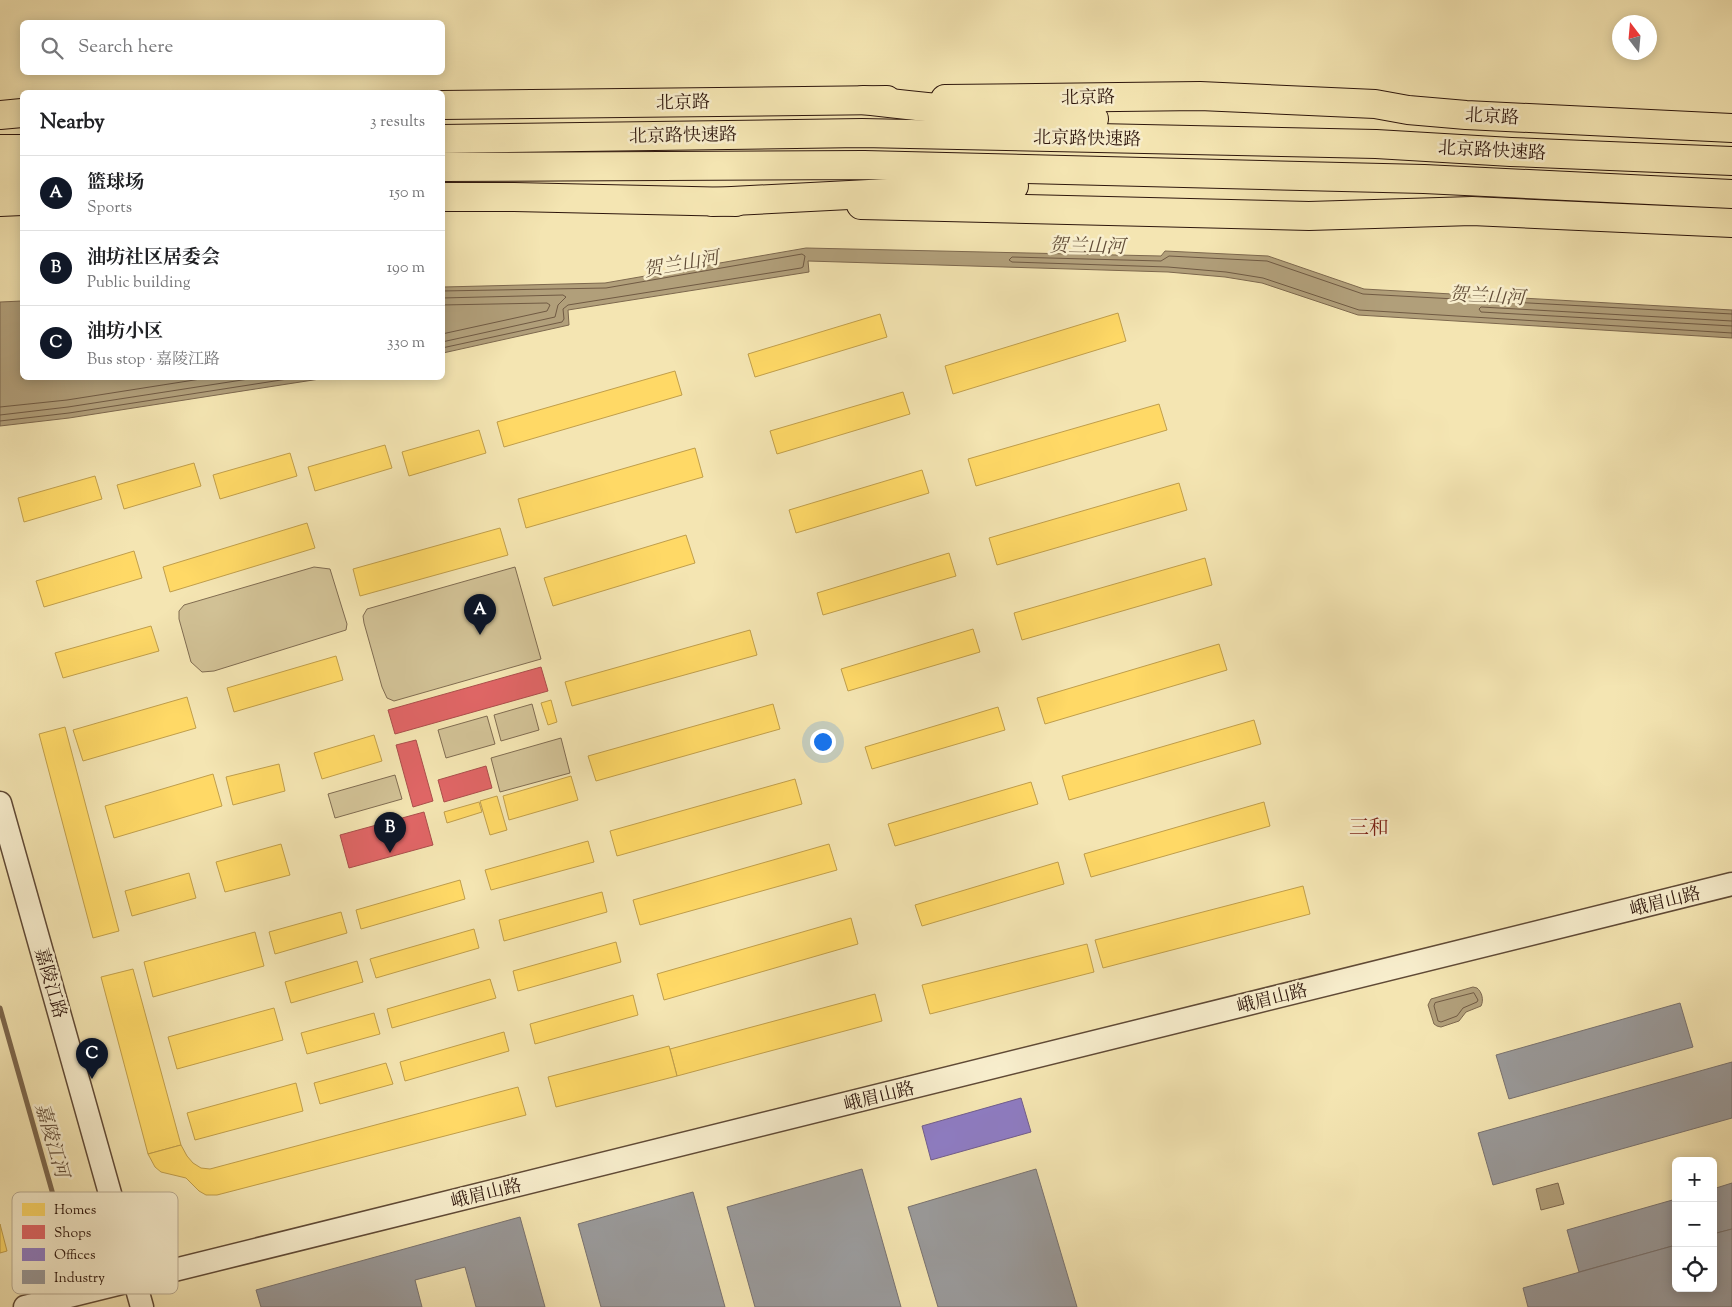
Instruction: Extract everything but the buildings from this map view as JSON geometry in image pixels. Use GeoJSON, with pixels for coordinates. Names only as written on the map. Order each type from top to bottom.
{"type":"FeatureCollection","features":[{"type":"Feature","properties":{"kind":"main road","name":"北京路"},"geometry":{"type":"LineString","coordinates":[[445,105],[1200,96],[1375,104],[1437,113],[1732,128]]}},
{"type":"Feature","properties":{"kind":"main road"},"geometry":{"type":"LineString","coordinates":[[864,100],[1060,118],[1313,124],[1380,131],[1510,152]]}},
{"type":"Feature","properties":{"kind":"main road"},"geometry":{"type":"LineString","coordinates":[[0,115],[20,114]]}},
{"type":"Feature","properties":{"kind":"main road","name":"北京路快速路"},"geometry":{"type":"LineString","coordinates":[[445,139],[862,133],[1376,144],[1510,152],[1732,161]]}},
{"type":"Feature","properties":{"kind":"main road"},"geometry":{"type":"LineString","coordinates":[[0,149],[20,149]]}},
{"type":"Feature","properties":{"kind":"main road","name":"北京路快速路"},"geometry":{"type":"LineString","coordinates":[[445,167],[864,165],[1424,179],[1732,194]]}},
{"type":"Feature","properties":{"kind":"main road"},"geometry":{"type":"LineString","coordinates":[[0,175],[20,175]]}},
{"type":"Feature","properties":{"kind":"main road"},"geometry":{"type":"LineString","coordinates":[[713,202],[927,191],[986,186],[1291,190],[1424,179]]}},
{"type":"Feature","properties":{"kind":"main road"},"geometry":{"type":"LineString","coordinates":[[445,197],[524,197],[1309,216],[1472,212],[1732,223]]}},
{"type":"Feature","properties":{"kind":"main road"},"geometry":{"type":"LineString","coordinates":[[0,202],[20,201]]}},
{"type":"Feature","properties":{"kind":"street","name":"嘉陵江路"},"geometry":{"type":"LineString","coordinates":[[0,803],[109,1192]]}},
{"type":"Feature","properties":{"kind":"street","name":"峨眉山路"},"geometry":{"type":"LineString","coordinates":[[178,1269],[1732,884]]}},
{"type":"Feature","properties":{"kind":"street","name":"峨眉山路"},"geometry":{"type":"LineString","coordinates":[[30,1306],[78,1294]]}},
{"type":"Feature","properties":{"kind":"street","name":"嘉陵江路"},"geometry":{"type":"LineString","coordinates":[[138,1294],[142,1307]]}},
{"type":"Feature","properties":{"kind":"shaded area"},"geometry":{"type":"Polygon","coordinates":[[[314,567],[330,569],[347,624],[346,630],[214,671],[202,672],[191,662],[179,619],[179,611],[184,605],[314,567]]]}},
{"type":"Feature","properties":{"kind":"shaded area"},"geometry":{"type":"Polygon","coordinates":[[[515,567],[541,659],[394,701],[387,698],[382,687],[364,623],[363,616],[367,609],[515,567]]]}},
{"type":"Feature","properties":{"kind":"shaded area"},"geometry":{"type":"Polygon","coordinates":[[[532,704],[539,730],[501,741],[494,715],[532,704]]]}},
{"type":"Feature","properties":{"kind":"shaded area"},"geometry":{"type":"Polygon","coordinates":[[[487,716],[495,744],[446,758],[438,730],[487,716]]]}},
{"type":"Feature","properties":{"kind":"shaded area"},"geometry":{"type":"Polygon","coordinates":[[[561,738],[570,773],[500,792],[491,758],[561,738]]]}},
{"type":"Feature","properties":{"kind":"shaded area"},"geometry":{"type":"Polygon","coordinates":[[[395,775],[402,799],[335,818],[328,794],[395,775]]]}},
{"type":"Feature","properties":{"kind":"water"},"geometry":{"type":"Polygon","coordinates":[[[806,248],[1161,256],[1165,251],[1268,256],[1364,289],[1732,310],[1732,338],[1358,315],[1262,283],[1225,277],[1168,272],[808,261],[809,272],[568,310],[569,325],[445,353],[445,287],[605,283],[806,248]]]}},
{"type":"Feature","properties":{"kind":"water"},"geometry":{"type":"Polygon","coordinates":[[[20,301],[20,380],[313,380],[69,418],[0,426],[0,302],[20,301]]]}},
{"type":"Feature","properties":{"kind":"water"},"geometry":{"type":"Polygon","coordinates":[[[1473,987],[1477,988],[1481,994],[1481,1006],[1466,1012],[1459,1021],[1441,1027],[1434,1024],[1428,1005],[1431,999],[1473,987]]]}},
{"type":"Feature","properties":{"kind":"water"},"geometry":{"type":"Polygon","coordinates":[[[1558,1183],[1564,1204],[1541,1210],[1536,1189],[1558,1183]]]}},
{"type":"Feature","properties":{"kind":"waterway","name":"嘉陵江河"},"geometry":{"type":"LineString","coordinates":[[0,1008],[52,1192]]}},
{"type":"Feature","properties":{"kind":"place","name":"篮球场"},"geometry":{"type":"Point","coordinates":[480,635]}},
{"type":"Feature","properties":{"kind":"place","name":"油坊社区居委会"},"geometry":{"type":"Point","coordinates":[390,853]}},
{"type":"Feature","properties":{"kind":"place","name":"油坊小区"},"geometry":{"type":"Point","coordinates":[92,1079]}},
{"type":"Feature","properties":{"kind":"district","name":"三和"},"geometry":{"type":"Point","coordinates":[1369,827]}},
{"type":"Feature","properties":{"kind":"water label","name":"贺兰山河"},"geometry":{"type":"Point","coordinates":[1087,245]}},
{"type":"Feature","properties":{"kind":"water label","name":"贺兰山河"},"geometry":{"type":"Point","coordinates":[681,263]}},
{"type":"Feature","properties":{"kind":"water label","name":"贺兰山河"},"geometry":{"type":"Point","coordinates":[1487,295]}}]}
